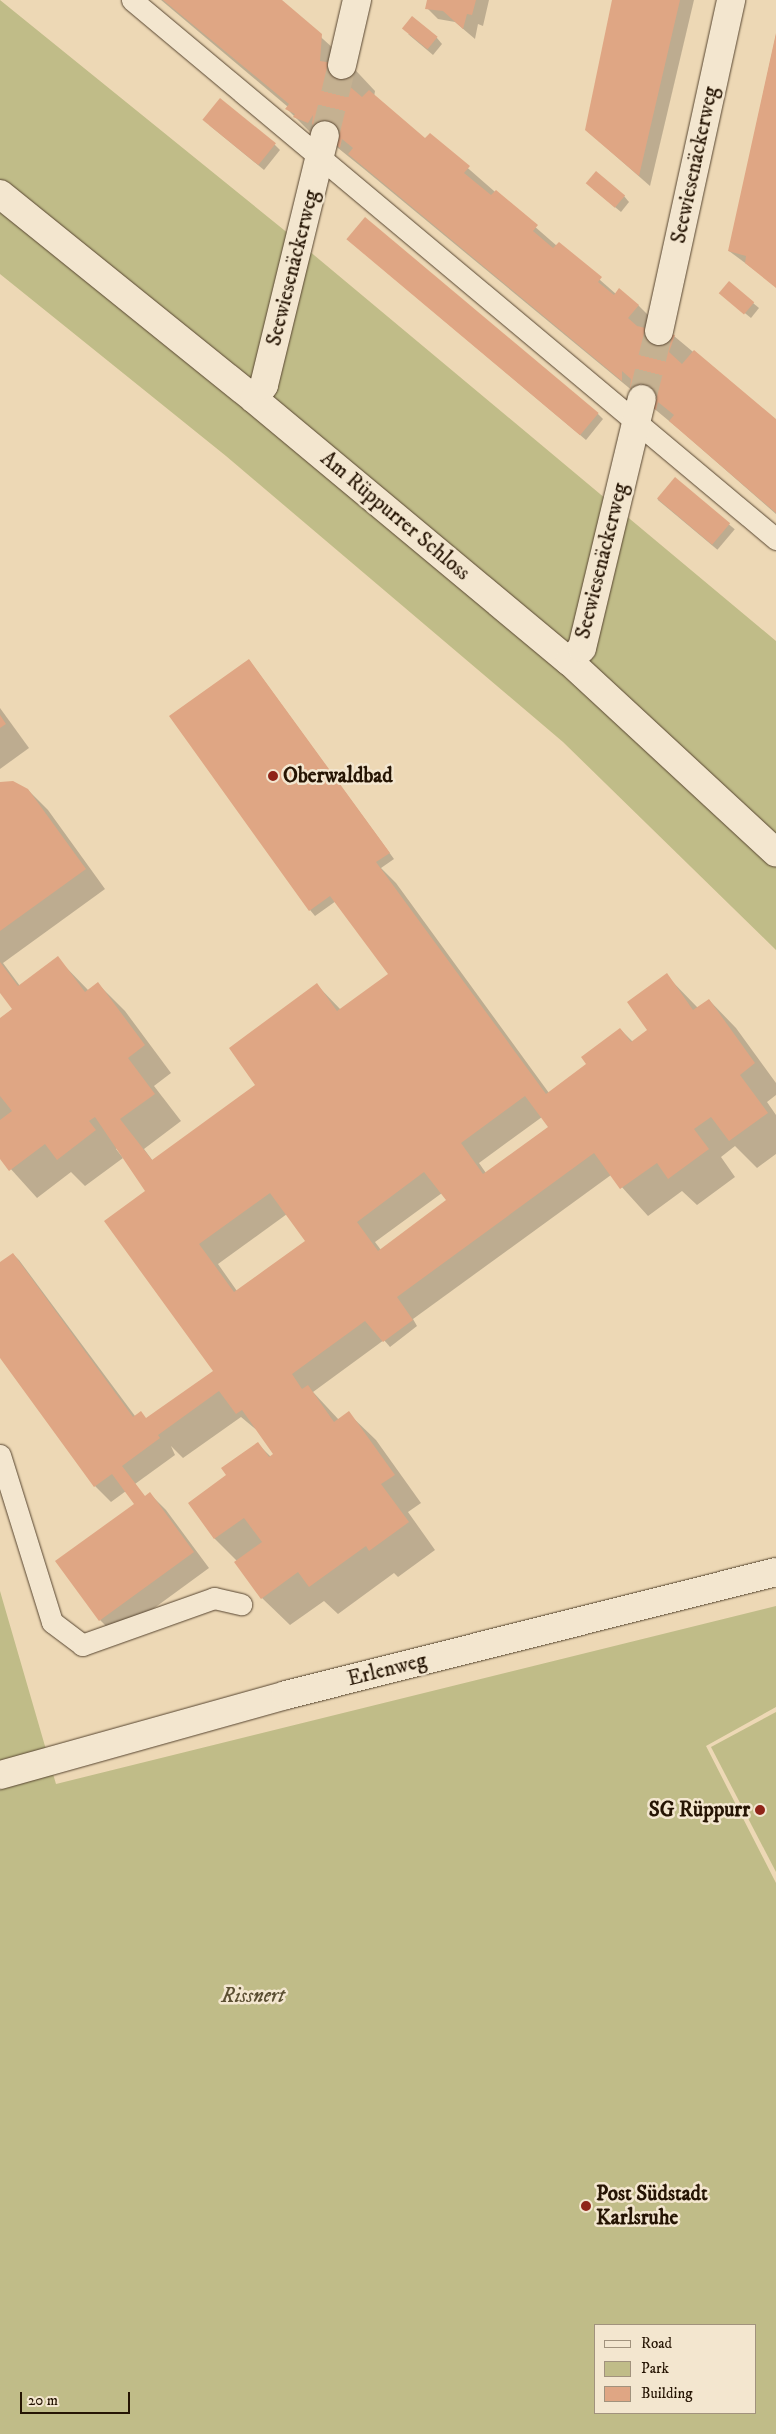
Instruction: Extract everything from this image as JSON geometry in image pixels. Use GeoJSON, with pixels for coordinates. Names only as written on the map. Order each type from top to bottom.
{"type":"FeatureCollection","features":[{"type":"Feature","properties":{"kind":"street"},"geometry":{"type":"LineString","coordinates":[[342,65],[357,0]]}},
{"type":"Feature","properties":{"kind":"street","name":"Seewiesenäckerweg"},"geometry":{"type":"LineString","coordinates":[[659,331],[731,0]]}},
{"type":"Feature","properties":{"kind":"street","name":"Seewiesenäckerweg"},"geometry":{"type":"LineString","coordinates":[[254,399],[264,385],[322,146]]}},
{"type":"Feature","properties":{"kind":"street","name":"Am Rüppurrer Schloss"},"geometry":{"type":"LineString","coordinates":[[0,194],[254,399],[569,661],[776,853]]}},
{"type":"Feature","properties":{"kind":"street","name":"Seewiesenäckerweg"},"geometry":{"type":"LineString","coordinates":[[569,661],[582,648],[639,411]]}},
{"type":"Feature","properties":{"kind":"street","name":"Erlenweg"},"geometry":{"type":"LineString","coordinates":[[0,1775],[286,1695],[776,1572]]}},
{"type":"Feature","properties":{"kind":"lane"},"geometry":{"type":"LineString","coordinates":[[132,0],[322,146],[639,411],[776,538]]}},
{"type":"Feature","properties":{"kind":"lane"},"geometry":{"type":"LineString","coordinates":[[0,1455],[52,1622],[82,1645],[214,1598],[241,1604]]}},
{"type":"Feature","properties":{"kind":"green space"},"geometry":{"type":"Polygon","coordinates":[[[0,0],[284,230],[776,641],[776,950],[563,742],[226,456],[0,274],[0,0]]]}},
{"type":"Feature","properties":{"kind":"green space","name":"Rissnert"},"geometry":{"type":"Polygon","coordinates":[[[0,1591],[56,1784],[776,1606],[776,1707],[706,1746],[776,1883],[776,2434],[0,2434],[0,1591]]]}},
{"type":"Feature","properties":{"kind":"green space","name":"SG Rüppurr"},"geometry":{"type":"Polygon","coordinates":[[[776,1712],[776,1872],[711,1747],[776,1712]]]}},
{"type":"Feature","properties":{"kind":"building"},"geometry":{"type":"Polygon","coordinates":[[[163,0],[282,0],[322,34],[320,61],[352,66],[348,85],[362,97],[369,90],[425,138],[430,133],[470,166],[464,173],[491,195],[496,190],[538,225],[533,231],[553,248],[559,242],[602,277],[598,282],[614,295],[619,288],[639,305],[628,318],[637,326],[675,335],[669,352],[682,364],[694,350],[776,419],[776,513],[669,421],[674,415],[658,402],[656,410],[630,388],[631,379],[622,371],[622,381],[348,154],[353,148],[342,139],[340,148],[312,124],[313,115],[308,123],[293,117],[295,114],[285,109],[289,104],[163,0]]]}},
{"type":"Feature","properties":{"kind":"building"},"geometry":{"type":"Polygon","coordinates":[[[427,0],[476,0],[472,15],[467,14],[463,29],[443,11],[425,9],[427,0]]]}},
{"type":"Feature","properties":{"kind":"building"},"geometry":{"type":"Polygon","coordinates":[[[612,0],[680,0],[639,176],[585,130],[612,0]]]}},
{"type":"Feature","properties":{"kind":"building"},"geometry":{"type":"Polygon","coordinates":[[[412,16],[438,37],[428,49],[402,28],[412,16]]]}},
{"type":"Feature","properties":{"kind":"building"},"geometry":{"type":"Polygon","coordinates":[[[776,33],[776,288],[745,263],[746,256],[728,251],[776,33]]]}},
{"type":"Feature","properties":{"kind":"building"},"geometry":{"type":"Polygon","coordinates":[[[220,98],[276,143],[258,165],[202,120],[220,98]]]}},
{"type":"Feature","properties":{"kind":"building"},"geometry":{"type":"Polygon","coordinates":[[[596,171],[625,195],[615,208],[586,183],[596,171]]]}},
{"type":"Feature","properties":{"kind":"building"},"geometry":{"type":"Polygon","coordinates":[[[365,217],[599,413],[580,435],[346,239],[365,217]]]}},
{"type":"Feature","properties":{"kind":"building"},"geometry":{"type":"Polygon","coordinates":[[[729,281],[754,302],[744,314],[719,293],[729,281]]]}},
{"type":"Feature","properties":{"kind":"building"},"geometry":{"type":"Polygon","coordinates":[[[675,477],[730,523],[712,545],[657,498],[675,477]]]}},
{"type":"Feature","properties":{"kind":"building"},"geometry":{"type":"Polygon","coordinates":[[[249,659],[390,853],[376,862],[546,1094],[586,1064],[581,1057],[620,1028],[631,1042],[647,1030],[627,1002],[667,973],[693,1010],[709,999],[755,1063],[740,1075],[768,1113],[729,1141],[711,1117],[694,1129],[709,1149],[668,1179],[657,1163],[620,1189],[594,1153],[397,1297],[413,1320],[383,1342],[365,1321],[292,1374],[302,1389],[308,1385],[334,1422],[349,1411],[395,1475],[381,1484],[409,1522],[369,1551],[366,1546],[309,1587],[298,1572],[261,1599],[234,1562],[262,1542],[244,1518],[214,1539],[188,1503],[226,1475],[221,1468],[258,1442],[269,1457],[273,1454],[242,1410],[236,1414],[219,1391],[158,1435],[160,1438],[122,1466],[145,1496],[150,1492],[194,1552],[99,1621],[55,1561],[134,1504],[112,1474],[94,1487],[0,1358],[0,1262],[13,1253],[133,1417],[141,1411],[146,1418],[213,1371],[104,1221],[145,1191],[95,1117],[89,1121],[96,1130],[57,1160],[45,1144],[9,1171],[0,1159],[0,1120],[12,1111],[0,1096],[0,1018],[12,1009],[0,993],[0,962],[18,986],[58,956],[85,992],[98,982],[145,1045],[128,1058],[155,1094],[120,1119],[152,1160],[255,1085],[229,1048],[317,983],[337,1011],[388,974],[330,896],[309,911],[169,716],[249,659]],[[525,1096],[461,1143],[483,1174],[548,1127],[525,1096]],[[424,1172],[357,1222],[378,1251],[446,1200],[424,1172]],[[270,1193],[199,1244],[234,1292],[305,1241],[270,1193]]]}},
{"type":"Feature","properties":{"kind":"building"},"geometry":{"type":"Polygon","coordinates":[[[0,715],[6,724],[0,728],[0,715]]]}},
{"type":"Feature","properties":{"kind":"building"},"geometry":{"type":"Polygon","coordinates":[[[13,781],[28,789],[86,869],[0,931],[0,782],[13,781]]]}},
{"type":"Feature","properties":{"kind":"tunnel"},"geometry":{"type":"LineString","coordinates":[[325,135],[342,65]]}},
{"type":"Feature","properties":{"kind":"tunnel"},"geometry":{"type":"LineString","coordinates":[[642,399],[659,331]]}},
{"type":"Feature","properties":{"kind":"place","name":"Oberwaldbad"},"geometry":{"type":"Point","coordinates":[273,776]}},
{"type":"Feature","properties":{"kind":"place","name":"SG Rüppurr"},"geometry":{"type":"Point","coordinates":[760,1810]}},
{"type":"Feature","properties":{"kind":"place","name":"Post Südstadt Karlsruhe"},"geometry":{"type":"Point","coordinates":[586,2206]}}]}
